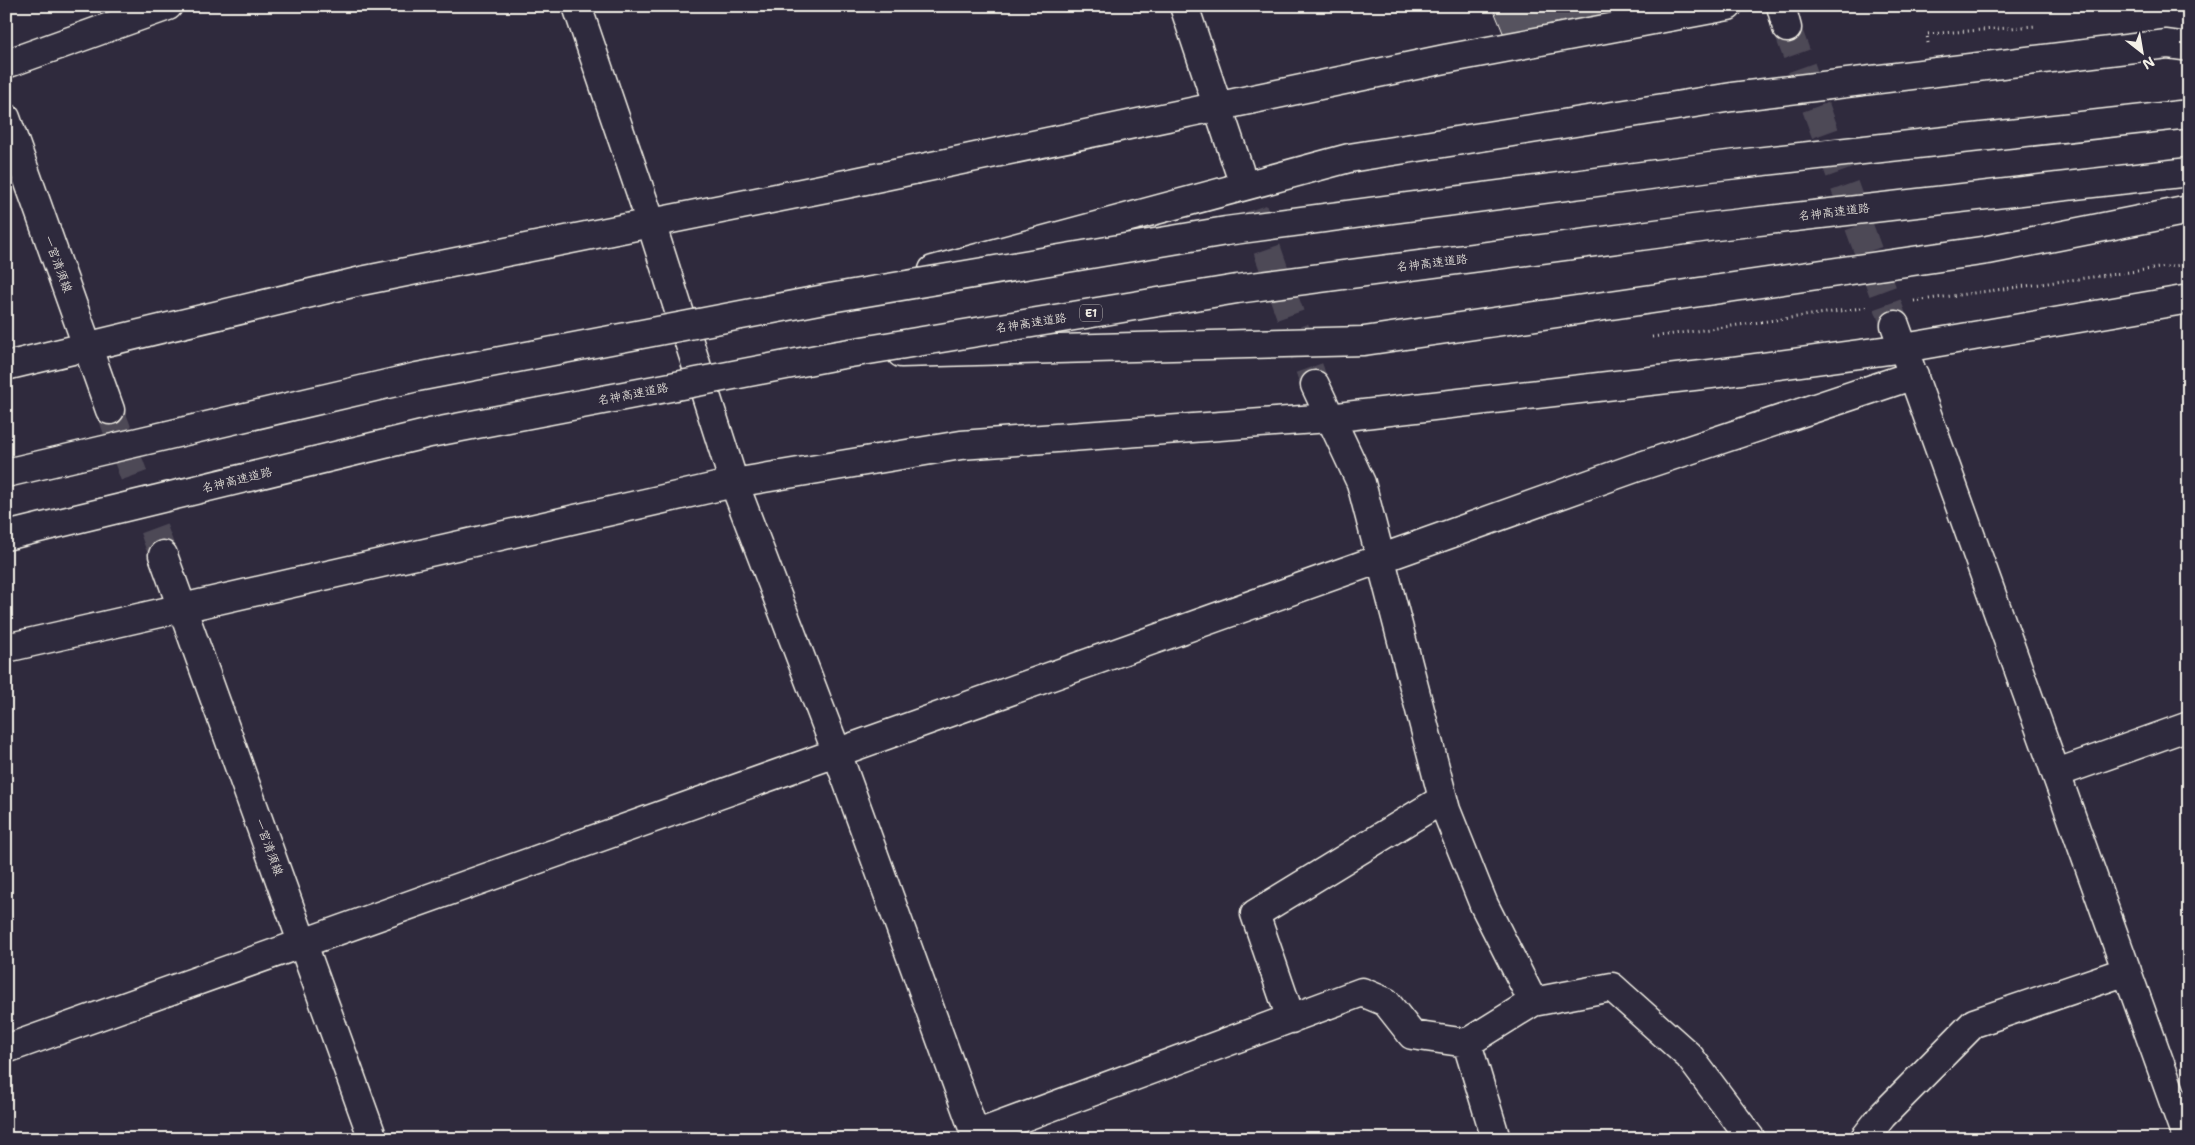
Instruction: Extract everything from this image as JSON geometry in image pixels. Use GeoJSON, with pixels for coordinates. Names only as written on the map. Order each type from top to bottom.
{"type":"FeatureCollection","features":[{"type":"Feature","properties":{"kind":"main road"},"geometry":{"type":"LineString","coordinates":[[6,64],[168,6]]}},
{"type":"Feature","properties":{"kind":"main road"},"geometry":{"type":"LineString","coordinates":[[577,6],[651,223],[734,484],[837,753],[976,1137],[1362,992],[1386,1002],[1412,1036],[1466,1044],[1533,1002],[1612,986],[1689,1056],[1751,1139]]}},
{"type":"Feature","properties":{"kind":"main road"},"geometry":{"type":"LineString","coordinates":[[1184,6],[1239,170]]}},
{"type":"Feature","properties":{"kind":"main road"},"geometry":{"type":"LineString","coordinates":[[6,366],[361,281],[1446,59],[1728,6]]}},
{"type":"Feature","properties":{"kind":"main road"},"geometry":{"type":"LineString","coordinates":[[830,298],[1349,158],[1732,97],[2167,44],[2189,47]]}},
{"type":"Feature","properties":{"kind":"main road"},"geometry":{"type":"LineString","coordinates":[[6,472],[417,377],[830,298],[1226,231],[1710,167],[2189,114]]}},
{"type":"Feature","properties":{"kind":"main road","name":"一宮清須線"},"geometry":{"type":"LineString","coordinates":[[6,118],[110,410]]}},
{"type":"Feature","properties":{"kind":"main road","name":"名神高速道路"},"geometry":{"type":"LineString","coordinates":[[6,536],[430,433],[838,355],[1237,289],[1716,226],[2189,172]]}},
{"type":"Feature","properties":{"kind":"main road"},"geometry":{"type":"LineString","coordinates":[[838,355],[1364,341],[1988,250],[2189,210]]}},
{"type":"Feature","properties":{"kind":"main road"},"geometry":{"type":"LineString","coordinates":[[6,648],[734,484],[961,445],[1329,418],[1711,374],[1895,320],[2189,298]]}},
{"type":"Feature","properties":{"kind":"main road"},"geometry":{"type":"LineString","coordinates":[[1895,320],[2187,1139]]}},
{"type":"Feature","properties":{"kind":"main road"},"geometry":{"type":"LineString","coordinates":[[6,1049],[1380,558],[1635,468],[1914,375]]}},
{"type":"Feature","properties":{"kind":"main road"},"geometry":{"type":"LineString","coordinates":[[1315,385],[1360,483],[1443,799],[1484,905],[1533,1002]]}},
{"type":"Feature","properties":{"kind":"main road","name":"一宮清須線"},"geometry":{"type":"LineString","coordinates":[[164,555],[374,1139]]}},
{"type":"Feature","properties":{"kind":"main road"},"geometry":{"type":"LineString","coordinates":[[2057,773],[2189,726]]}},
{"type":"Feature","properties":{"kind":"main road"},"geometry":{"type":"LineString","coordinates":[[1291,1019],[1255,914],[1443,799]]}},
{"type":"Feature","properties":{"kind":"main road"},"geometry":{"type":"LineString","coordinates":[[1864,1139],[1882,1116],[1974,1023],[2127,971]]}},
{"type":"Feature","properties":{"kind":"main road"},"geometry":{"type":"LineString","coordinates":[[1466,1044],[1496,1139]]}},
{"type":"Feature","properties":{"kind":"path"},"geometry":{"type":"LineString","coordinates":[[1652,337],[1895,320],[2189,264]]}},
{"type":"Feature","properties":{"kind":"building"},"geometry":{"type":"Polygon","coordinates":[[[1492,6],[1728,6],[1509,47],[1492,6]]]}},
{"type":"Feature","properties":{"kind":"tunnel"},"geometry":{"type":"LineString","coordinates":[[1787,28],[1895,325]]}},
{"type":"Feature","properties":{"kind":"tunnel"},"geometry":{"type":"LineString","coordinates":[[1239,170],[1315,385]]}},
{"type":"Feature","properties":{"kind":"tunnel"},"geometry":{"type":"LineString","coordinates":[[110,410],[163,555]]}}]}
